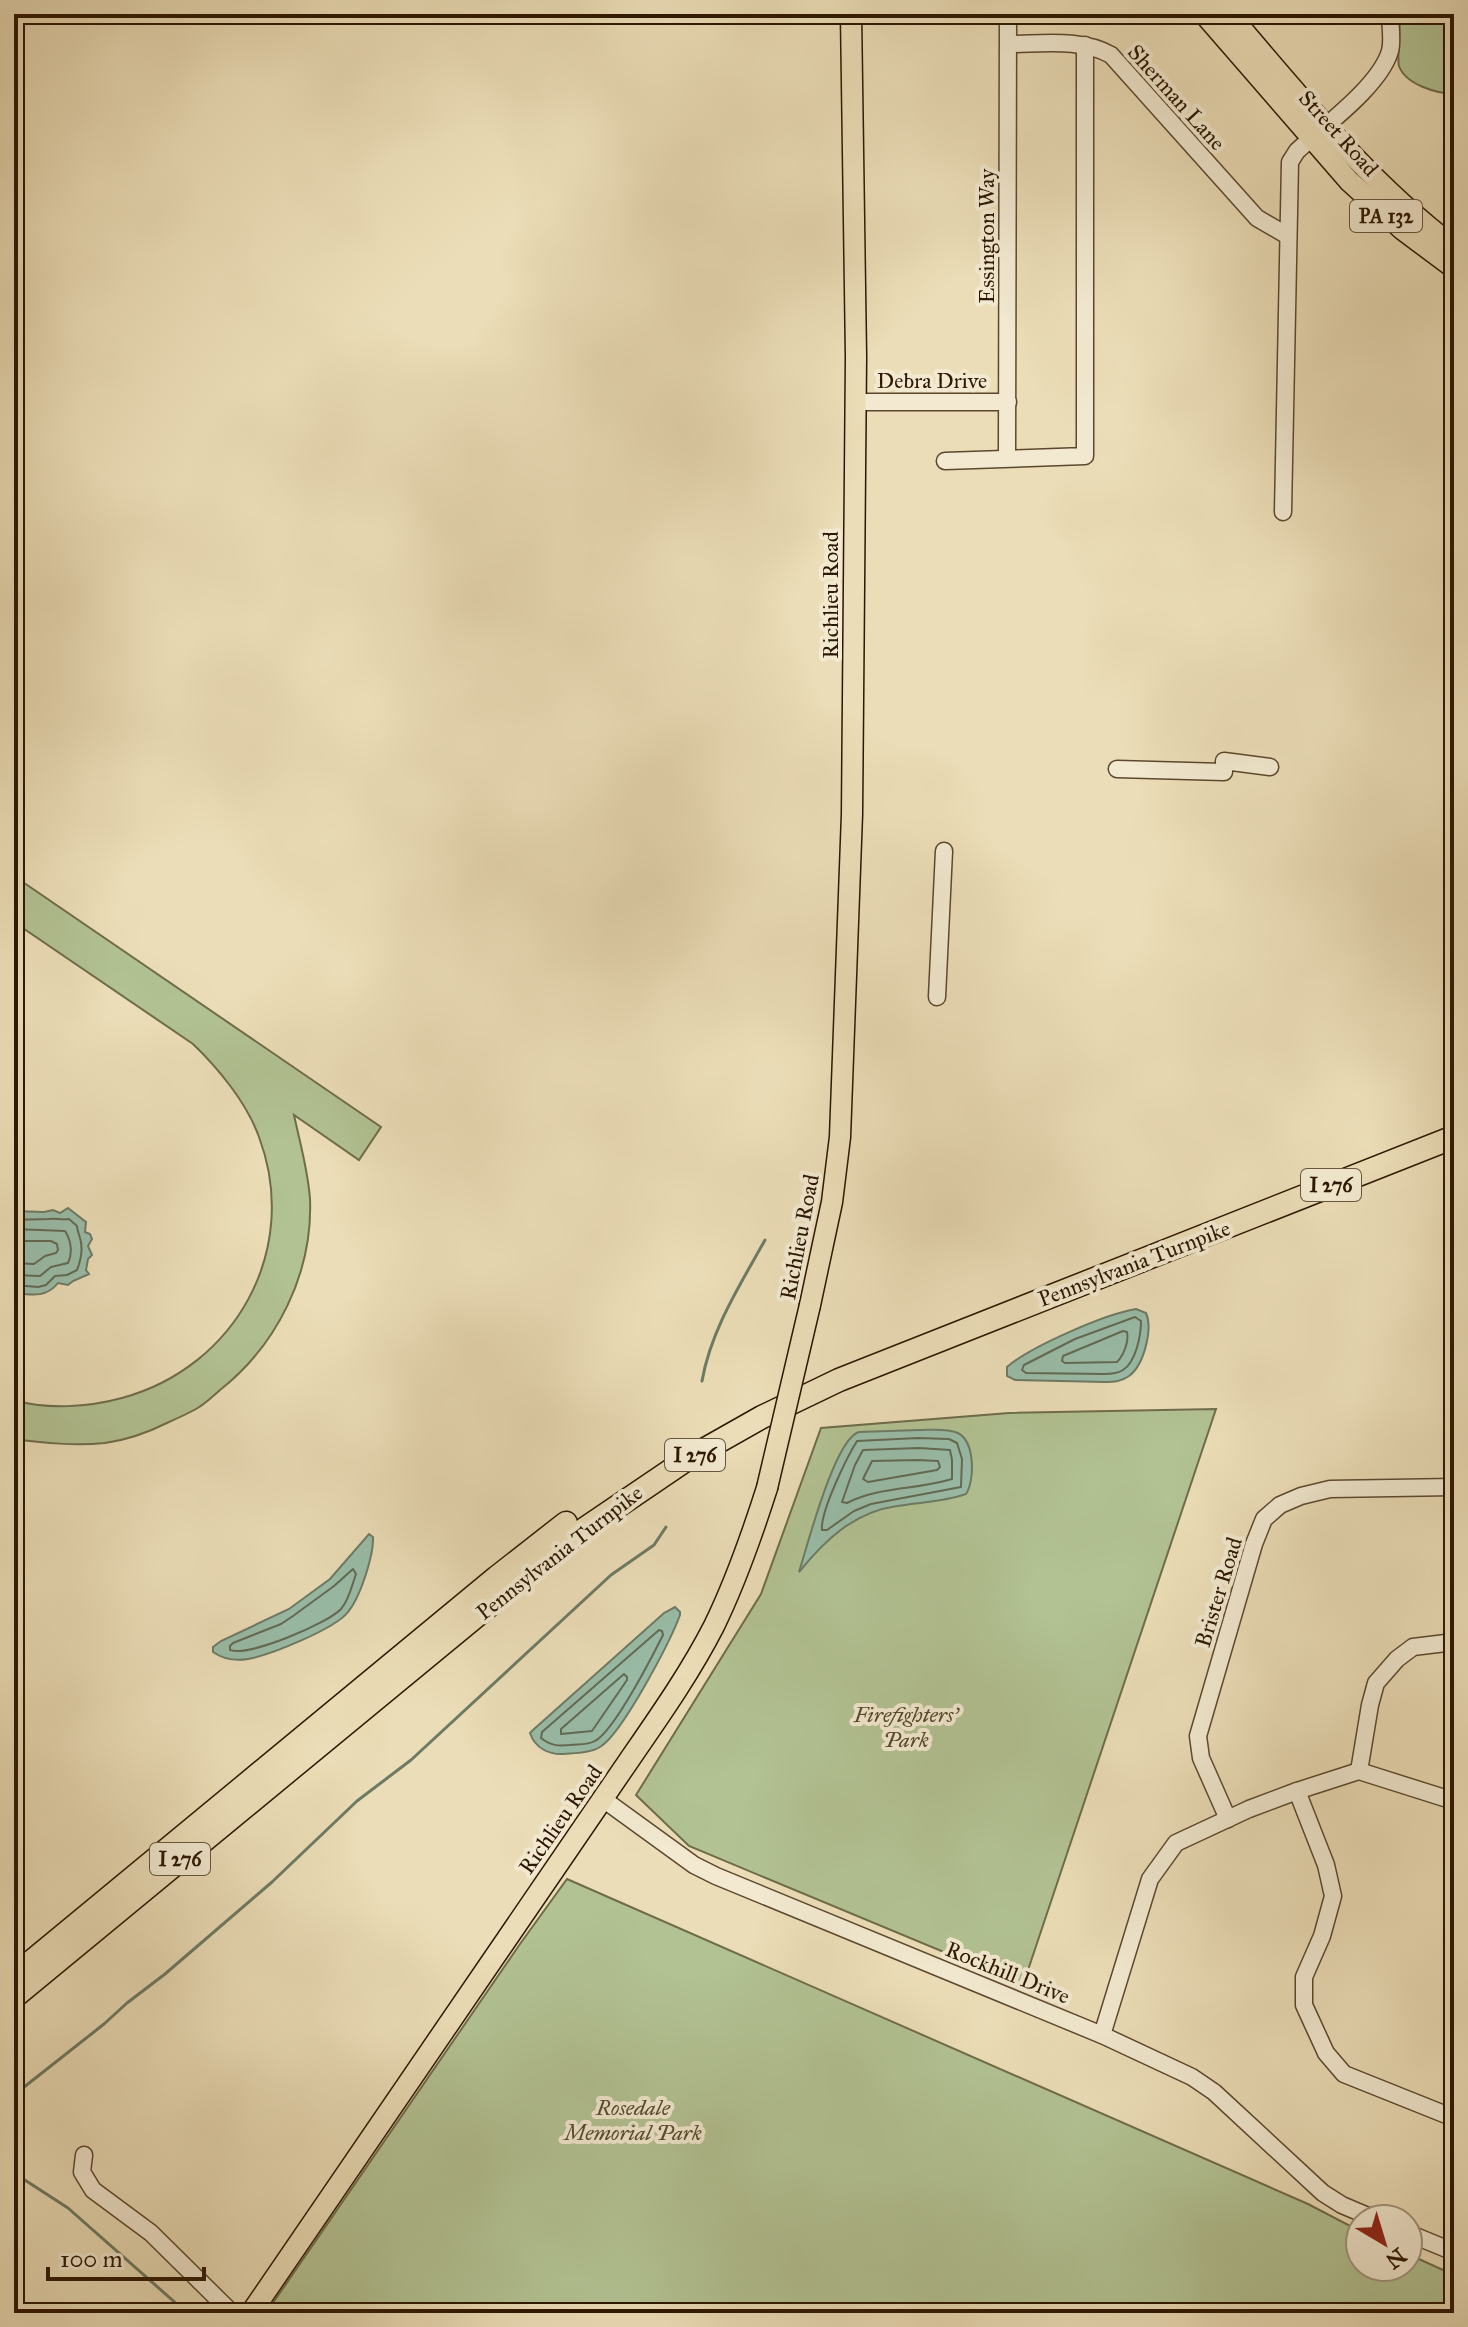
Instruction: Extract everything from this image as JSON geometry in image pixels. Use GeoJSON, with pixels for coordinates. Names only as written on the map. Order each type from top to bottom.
{"type":"FeatureCollection","features":[{"type":"Feature","properties":{"kind":"highway","name":"Pennsylvania Turnpike"},"geometry":{"type":"LineString","coordinates":[[14,1976],[528,1552],[683,1444],[762,1401],[859,1356],[1454,1121]]}},
{"type":"Feature","properties":{"kind":"highway","name":"Pennsylvania Turnpike"},"geometry":{"type":"LineString","coordinates":[[14,1997],[571,1538],[686,1460],[762,1417],[849,1376],[1454,1137]]}},
{"type":"Feature","properties":{"kind":"main road","name":"Richlieu Road"},"geometry":{"type":"LineString","coordinates":[[251,2313],[686,1673],[713,1628],[748,1547],[767,1488],[824,1250],[841,1109],[854,752],[856,233],[851,14]]}},
{"type":"Feature","properties":{"kind":"main road","name":"Street Road"},"geometry":{"type":"LineString","coordinates":[[1204,14],[1317,132],[1454,247]]}},
{"type":"Feature","properties":{"kind":"main road","name":"Street Road"},"geometry":{"type":"LineString","coordinates":[[1229,14],[1375,206],[1454,268]]}},
{"type":"Feature","properties":{"kind":"street","name":"Essington Way"},"geometry":{"type":"LineString","coordinates":[[1007,458],[1008,14]]}},
{"type":"Feature","properties":{"kind":"street"},"geometry":{"type":"LineString","coordinates":[[1283,512],[1290,162],[1297,151],[1371,84],[1384,67],[1391,48],[1390,14]]}},
{"type":"Feature","properties":{"kind":"street","name":"Sherman Lane"},"geometry":{"type":"LineString","coordinates":[[1009,44],[1085,45],[1098,48],[1116,59],[1257,218],[1288,236]]}},
{"type":"Feature","properties":{"kind":"street"},"geometry":{"type":"LineString","coordinates":[[945,461],[1085,456],[1085,45]]}},
{"type":"Feature","properties":{"kind":"street","name":"Debra Drive"},"geometry":{"type":"LineString","coordinates":[[856,402],[1008,402]]}},
{"type":"Feature","properties":{"kind":"street"},"geometry":{"type":"LineString","coordinates":[[1117,769],[1224,772],[1224,761],[1270,767]]}},
{"type":"Feature","properties":{"kind":"street"},"geometry":{"type":"LineString","coordinates":[[937,997],[944,851]]}},
{"type":"Feature","properties":{"kind":"street","name":"Brister Road"},"geometry":{"type":"LineString","coordinates":[[1228,1819],[1201,1758],[1198,1736],[1264,1519],[1280,1505],[1330,1489],[1454,1487]]}},
{"type":"Feature","properties":{"kind":"street"},"geometry":{"type":"LineString","coordinates":[[1359,1771],[1376,1683],[1397,1659],[1413,1647],[1454,1642]]}},
{"type":"Feature","properties":{"kind":"street"},"geometry":{"type":"LineString","coordinates":[[1102,2035],[1150,1879],[1176,1843],[1297,1791],[1359,1771],[1454,1801]]}},
{"type":"Feature","properties":{"kind":"street"},"geometry":{"type":"LineString","coordinates":[[1297,1791],[1326,1865],[1333,1896],[1322,1936],[1304,1977],[1304,2005],[1326,2053],[1344,2074],[1454,2118]]}},
{"type":"Feature","properties":{"kind":"street","name":"Rockhill Drive"},"geometry":{"type":"LineString","coordinates":[[603,1799],[694,1865],[716,1876],[1102,2035],[1192,2077],[1214,2092],[1323,2193],[1344,2206]]}},
{"type":"Feature","properties":{"kind":"street"},"geometry":{"type":"LineString","coordinates":[[84,2155],[82,2172],[93,2190],[151,2233],[232,2313]]}},
{"type":"Feature","properties":{"kind":"street"},"geometry":{"type":"LineString","coordinates":[[1424,2240],[1454,2252]]}},
{"type":"Feature","properties":{"kind":"green space"},"geometry":{"type":"Polygon","coordinates":[[[1400,14],[1454,14],[1454,94],[1422,87],[1403,73],[1398,62],[1400,14]]]}},
{"type":"Feature","properties":{"kind":"green space"},"geometry":{"type":"Polygon","coordinates":[[[14,876],[381,1127],[359,1160],[294,1115],[310,1199],[305,1254],[288,1305],[259,1352],[202,1405],[154,1429],[113,1442],[71,1444],[14,1439],[14,1400],[54,1406],[109,1401],[162,1382],[197,1360],[227,1331],[249,1298],[264,1261],[271,1221],[270,1179],[254,1124],[222,1075],[193,1044],[14,922],[14,876]]]}},
{"type":"Feature","properties":{"kind":"green space","name":"Firefighters' Park"},"geometry":{"type":"Polygon","coordinates":[[[1216,1409],[1023,1985],[689,1846],[636,1795],[761,1594],[821,1428],[1009,1413],[1216,1409]]]}},
{"type":"Feature","properties":{"kind":"green space","name":"Rosedale Memorial Park"},"geometry":{"type":"Polygon","coordinates":[[[567,1879],[1308,2204],[1344,2223],[1344,2283],[1424,2283],[1424,2261],[1454,2275],[1454,2313],[266,2313],[567,1879]]]}},
{"type":"Feature","properties":{"kind":"water"},"geometry":{"type":"Polygon","coordinates":[[[68,1208],[86,1222],[85,1232],[92,1239],[88,1246],[92,1255],[86,1270],[89,1274],[68,1285],[58,1283],[44,1293],[14,1293],[14,1211],[53,1210],[60,1213],[68,1208]]]}},
{"type":"Feature","properties":{"kind":"water"},"geometry":{"type":"Polygon","coordinates":[[[1136,1309],[1146,1313],[1148,1337],[1139,1364],[1126,1378],[1104,1382],[1015,1380],[1007,1376],[1007,1367],[1050,1341],[1106,1317],[1136,1309]]]}},
{"type":"Feature","properties":{"kind":"water"},"geometry":{"type":"Polygon","coordinates":[[[938,1430],[958,1433],[968,1444],[972,1462],[966,1494],[867,1514],[830,1539],[799,1572],[832,1472],[850,1439],[859,1432],[938,1430]]]}},
{"type":"Feature","properties":{"kind":"water"},"geometry":{"type":"Polygon","coordinates":[[[369,1534],[373,1537],[373,1545],[365,1576],[353,1605],[341,1619],[286,1647],[258,1657],[234,1660],[213,1652],[213,1647],[221,1641],[289,1609],[330,1579],[369,1534]]]}},
{"type":"Feature","properties":{"kind":"water"},"geometry":{"type":"Polygon","coordinates":[[[675,1607],[680,1615],[666,1645],[632,1707],[609,1739],[588,1752],[564,1754],[543,1750],[530,1733],[664,1613],[675,1607]]]}},
{"type":"Feature","properties":{"kind":"waterway"},"geometry":{"type":"LineString","coordinates":[[702,1381],[719,1326],[765,1240]]}},
{"type":"Feature","properties":{"kind":"waterway"},"geometry":{"type":"LineString","coordinates":[[14,2095],[165,1974],[272,1882],[357,1801],[411,1760],[611,1575],[654,1545],[666,1527]]}},
{"type":"Feature","properties":{"kind":"waterway"},"geometry":{"type":"LineString","coordinates":[[14,2173],[68,2208],[187,2313]]}}]}
